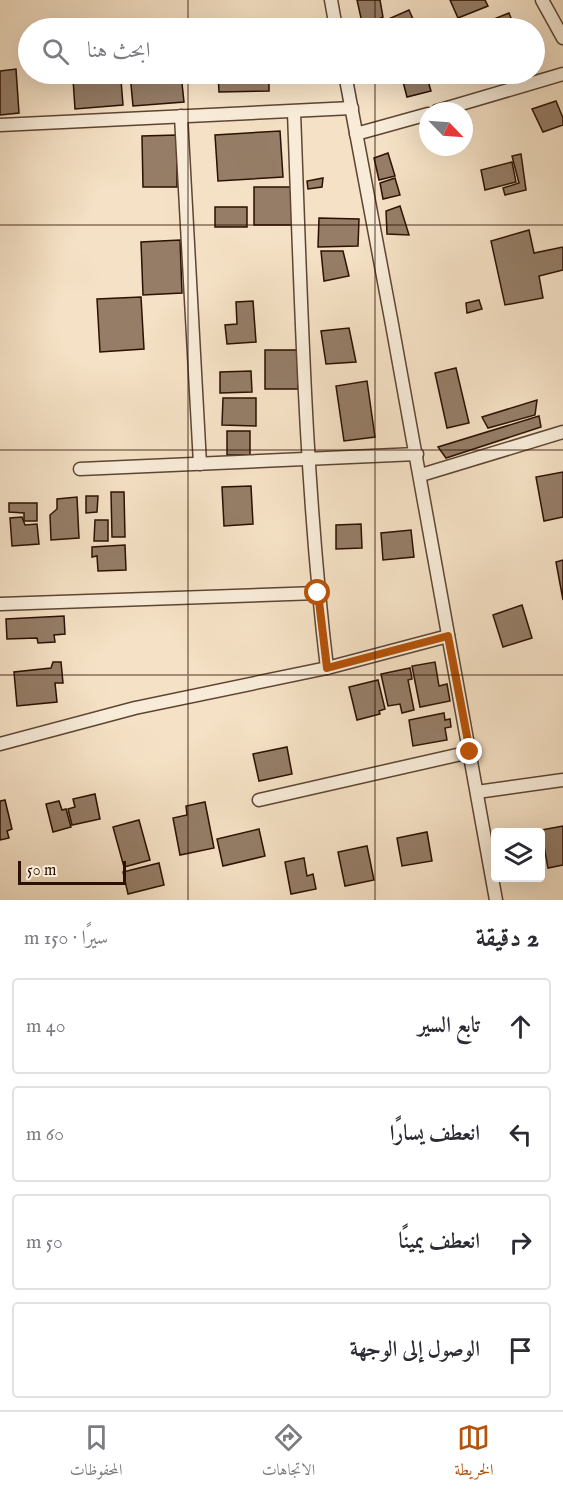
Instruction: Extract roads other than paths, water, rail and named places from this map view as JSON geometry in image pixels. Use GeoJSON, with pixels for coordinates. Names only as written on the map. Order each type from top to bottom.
{"type":"FeatureCollection","features":[{"type":"Feature","properties":{"kind":"street"},"geometry":{"type":"LineString","coordinates":[[331,0],[334,18]]}},
{"type":"Feature","properties":{"kind":"street"},"geometry":{"type":"LineString","coordinates":[[542,0],[563,38]]}},
{"type":"Feature","properties":{"kind":"street"},"geometry":{"type":"LineString","coordinates":[[545,79],[563,74]]}},
{"type":"Feature","properties":{"kind":"street"},"geometry":{"type":"LineString","coordinates":[[347,84],[421,475],[496,900]]}},
{"type":"Feature","properties":{"kind":"street"},"geometry":{"type":"LineString","coordinates":[[468,102],[529,84]]}},
{"type":"Feature","properties":{"kind":"street"},"geometry":{"type":"LineString","coordinates":[[0,125],[352,108]]}},
{"type":"Feature","properties":{"kind":"street"},"geometry":{"type":"LineString","coordinates":[[294,112],[308,458],[318,593],[327,668]]}},
{"type":"Feature","properties":{"kind":"street"},"geometry":{"type":"LineString","coordinates":[[181,116],[200,464]]}},
{"type":"Feature","properties":{"kind":"street"},"geometry":{"type":"LineString","coordinates":[[356,134],[419,116]]}},
{"type":"Feature","properties":{"kind":"street"},"geometry":{"type":"LineString","coordinates":[[421,475],[563,432]]}},
{"type":"Feature","properties":{"kind":"street"},"geometry":{"type":"LineString","coordinates":[[80,469],[417,454]]}},
{"type":"Feature","properties":{"kind":"street"},"geometry":{"type":"LineString","coordinates":[[0,604],[318,593]]}},
{"type":"Feature","properties":{"kind":"street"},"geometry":{"type":"LineString","coordinates":[[0,744],[135,708],[327,668],[448,636]]}},
{"type":"Feature","properties":{"kind":"street"},"geometry":{"type":"LineString","coordinates":[[259,800],[470,752]]}},
{"type":"Feature","properties":{"kind":"street"},"geometry":{"type":"LineString","coordinates":[[477,792],[563,780]]}}]}
